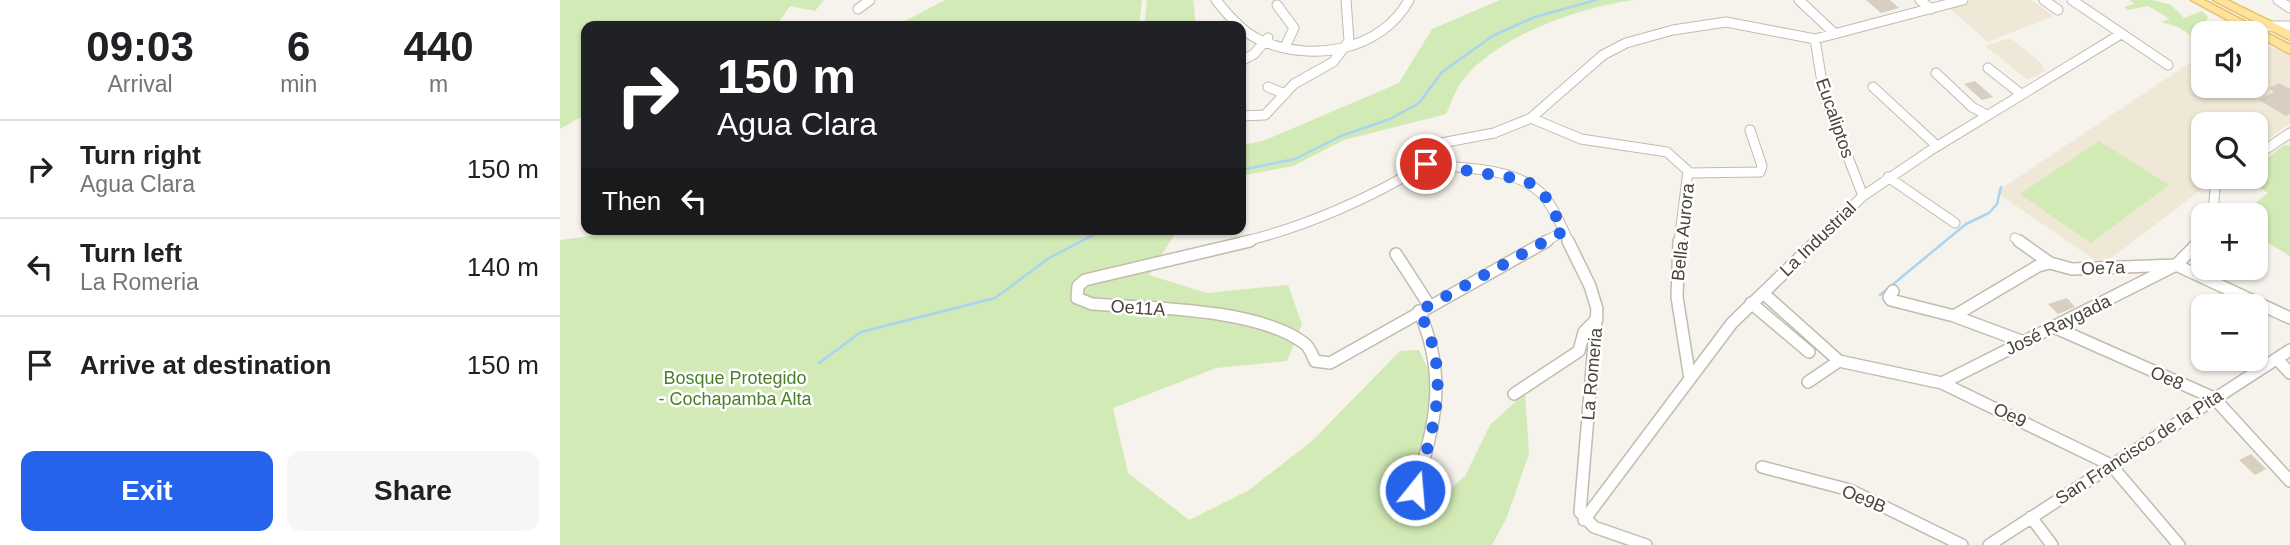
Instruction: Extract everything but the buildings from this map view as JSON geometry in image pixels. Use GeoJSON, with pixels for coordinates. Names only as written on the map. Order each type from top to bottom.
{"type":"FeatureCollection","features":[{"type":"Feature","properties":{"kind":"main road"},"geometry":{"type":"LineString","coordinates":[[2196,0],[2290,50]]}},
{"type":"Feature","properties":{"kind":"main road"},"geometry":{"type":"LineString","coordinates":[[2218,0],[2290,36]]}},
{"type":"Feature","properties":{"kind":"street"},"geometry":{"type":"LineString","coordinates":[[858,9],[870,0]]}},
{"type":"Feature","properties":{"kind":"street"},"geometry":{"type":"LineString","coordinates":[[1216,0],[1238,21]]}},
{"type":"Feature","properties":{"kind":"street"},"geometry":{"type":"LineString","coordinates":[[1246,116],[1265,115],[1307,76],[1332,62],[1348,43],[1346,0]]}},
{"type":"Feature","properties":{"kind":"street"},"geometry":{"type":"LineString","coordinates":[[1799,0],[1834,33]]}},
{"type":"Feature","properties":{"kind":"street"},"geometry":{"type":"LineString","coordinates":[[1920,0],[1931,9]]}},
{"type":"Feature","properties":{"kind":"street"},"geometry":{"type":"LineString","coordinates":[[1426,164],[1421,161],[1420,152],[1431,145],[1494,133],[1531,118],[1603,55],[1626,43],[1673,30],[1726,22],[1815,39],[1963,0]]}},
{"type":"Feature","properties":{"kind":"street"},"geometry":{"type":"LineString","coordinates":[[2045,0],[2058,10]]}},
{"type":"Feature","properties":{"kind":"street"},"geometry":{"type":"LineString","coordinates":[[2072,0],[2168,65]]}},
{"type":"Feature","properties":{"kind":"street"},"geometry":{"type":"LineString","coordinates":[[2278,0],[2290,8]]}},
{"type":"Feature","properties":{"kind":"street"},"geometry":{"type":"LineString","coordinates":[[1246,28],[1251,35],[1266,40],[1315,49],[1348,43],[1387,30],[1403,2]]}},
{"type":"Feature","properties":{"kind":"street"},"geometry":{"type":"LineString","coordinates":[[1277,5],[1294,28],[1285,45]]}},
{"type":"Feature","properties":{"kind":"street"},"geometry":{"type":"LineString","coordinates":[[2269,26],[2290,26]]}},
{"type":"Feature","properties":{"kind":"street","name":"La Industrial"},"geometry":{"type":"LineString","coordinates":[[1584,520],[1732,323],[1863,196],[1937,146],[2121,34]]}},
{"type":"Feature","properties":{"kind":"street","name":"Eucaliptos"},"geometry":{"type":"LineString","coordinates":[[1815,39],[1824,95],[1863,196]]}},
{"type":"Feature","properties":{"kind":"street"},"geometry":{"type":"LineString","coordinates":[[1246,57],[1266,40]]}},
{"type":"Feature","properties":{"kind":"street"},"geometry":{"type":"LineString","coordinates":[[1988,68],[2021,94]]}},
{"type":"Feature","properties":{"kind":"street"},"geometry":{"type":"LineString","coordinates":[[1936,74],[1972,107],[1987,115]]}},
{"type":"Feature","properties":{"kind":"street"},"geometry":{"type":"LineString","coordinates":[[1268,87],[1285,94]]}},
{"type":"Feature","properties":{"kind":"street"},"geometry":{"type":"LineString","coordinates":[[1873,87],[1937,146]]}},
{"type":"Feature","properties":{"kind":"street","name":"Bella Aurora"},"geometry":{"type":"LineString","coordinates":[[1531,118],[1581,139],[1667,152],[1689,173],[1677,260],[1677,297],[1690,379]]}},
{"type":"Feature","properties":{"kind":"street"},"geometry":{"type":"LineString","coordinates":[[1689,173],[1760,172],[1762,166],[1750,130]]}},
{"type":"Feature","properties":{"kind":"street"},"geometry":{"type":"LineString","coordinates":[[2268,149],[2287,138]]}},
{"type":"Feature","properties":{"kind":"street","name":"La Romeria"},"geometry":{"type":"LineString","coordinates":[[1426,164],[1526,180],[1545,196],[1590,286],[1597,319],[1579,509],[1584,520]]}},
{"type":"Feature","properties":{"kind":"street","name":"Oe11A"},"geometry":{"type":"LineString","coordinates":[[1424,308],[1330,363],[1315,361],[1307,344],[1285,331],[1216,314],[1093,304],[1077,298],[1078,286],[1085,280],[1273,235],[1394,184],[1426,164]]}},
{"type":"Feature","properties":{"kind":"street"},"geometry":{"type":"LineString","coordinates":[[1888,177],[1955,223]]}},
{"type":"Feature","properties":{"kind":"street"},"geometry":{"type":"LineString","coordinates":[[1424,308],[1564,231]]}},
{"type":"Feature","properties":{"kind":"street"},"geometry":{"type":"LineString","coordinates":[[2015,238],[2050,263]]}},
{"type":"Feature","properties":{"kind":"street","name":"José Raygada"},"geometry":{"type":"LineString","coordinates":[[1942,383],[2056,328],[2176,265],[2191,250]]}},
{"type":"Feature","properties":{"kind":"street"},"geometry":{"type":"LineString","coordinates":[[1396,254],[1424,308],[1437,360],[1439,396],[1415,490]]}},
{"type":"Feature","properties":{"kind":"street"},"geometry":{"type":"LineString","coordinates":[[1954,316],[2038,266],[2050,263]]}},
{"type":"Feature","properties":{"kind":"street","name":"Oe7a"},"geometry":{"type":"LineString","coordinates":[[2050,263],[2072,269],[2176,265],[2290,318]]}},
{"type":"Feature","properties":{"kind":"street"},"geometry":{"type":"LineString","coordinates":[[1893,291],[1889,297],[1891,300],[1954,316],[2024,342]]}},
{"type":"Feature","properties":{"kind":"street"},"geometry":{"type":"LineString","coordinates":[[1763,293],[1839,361],[1808,382]]}},
{"type":"Feature","properties":{"kind":"street"},"geometry":{"type":"LineString","coordinates":[[1751,303],[1809,352]]}},
{"type":"Feature","properties":{"kind":"street"},"geometry":{"type":"LineString","coordinates":[[1514,394],[1579,351],[1584,332],[1597,319]]}},
{"type":"Feature","properties":{"kind":"street","name":"Oe8"},"geometry":{"type":"LineString","coordinates":[[2056,328],[2214,398],[2290,481]]}},
{"type":"Feature","properties":{"kind":"street","name":"San Francisco de la Pita"},"geometry":{"type":"LineString","coordinates":[[1989,545],[2290,350]]}},
{"type":"Feature","properties":{"kind":"street"},"geometry":{"type":"LineString","coordinates":[[2277,359],[2290,373]]}},
{"type":"Feature","properties":{"kind":"street","name":"Oe9"},"geometry":{"type":"LineString","coordinates":[[1839,361],[1942,383],[2112,465],[2179,545]]}},
{"type":"Feature","properties":{"kind":"street","name":"Oe9B"},"geometry":{"type":"LineString","coordinates":[[1762,467],[1850,490],[1962,545]]}},
{"type":"Feature","properties":{"kind":"street"},"geometry":{"type":"LineString","coordinates":[[2031,517],[2052,545]]}},
{"type":"Feature","properties":{"kind":"street"},"geometry":{"type":"LineString","coordinates":[[1584,520],[1594,527],[1646,545]]}},
{"type":"Feature","properties":{"kind":"shaded area"},"geometry":{"type":"Polygon","coordinates":[[[1972,0],[2032,0],[2053,16],[1988,42],[1948,7],[1972,0]]]}},
{"type":"Feature","properties":{"kind":"shaded area"},"geometry":{"type":"Polygon","coordinates":[[[2010,38],[2040,62],[2045,71],[2028,80],[1985,46],[2010,38]]]}},
{"type":"Feature","properties":{"kind":"shaded area"},"geometry":{"type":"Polygon","coordinates":[[[2268,48],[2276,48],[2290,55],[2290,123],[2268,139],[2268,112],[2191,112],[2191,189],[2202,189],[2102,265],[1996,192],[2191,62],[2191,98],[2268,98],[2268,48]]]}},
{"type":"Feature","properties":{"kind":"green space"},"geometry":{"type":"Polygon","coordinates":[[[560,0],[824,0],[815,11],[790,6],[780,21],[581,21],[581,117],[560,129],[560,0]]]}},
{"type":"Feature","properties":{"kind":"green space"},"geometry":{"type":"Polygon","coordinates":[[[945,0],[1142,0],[1140,21],[905,21],[945,0]]]}},
{"type":"Feature","properties":{"kind":"green space"},"geometry":{"type":"Polygon","coordinates":[[[1147,0],[1193,0],[1195,21],[1145,21],[1147,0]]]}},
{"type":"Feature","properties":{"kind":"green space"},"geometry":{"type":"Polygon","coordinates":[[[1500,0],[1633,0],[1564,17],[1518,37],[1478,64],[1463,80],[1446,114],[1344,140],[1293,166],[1246,175],[1246,144],[1263,141],[1399,83],[1432,29],[1500,0]]]}},
{"type":"Feature","properties":{"kind":"green space"},"geometry":{"type":"Polygon","coordinates":[[[2130,0],[2153,0],[2171,5],[2184,18],[2202,11],[2208,17],[2206,21],[2191,21],[2191,36],[2178,27],[2161,22],[2170,19],[2148,6],[2128,10],[2124,7],[2134,4],[2130,0]]]}},
{"type":"Feature","properties":{"kind":"green space"},"geometry":{"type":"Polygon","coordinates":[[[2099,141],[2169,185],[2091,243],[2020,194],[2099,141]]]}},
{"type":"Feature","properties":{"kind":"green space"},"geometry":{"type":"Polygon","coordinates":[[[2284,145],[2290,145],[2290,256],[2268,243],[2268,203],[2255,203],[2268,193],[2262,189],[2268,189],[2268,157],[2284,145]]]}},
{"type":"Feature","properties":{"kind":"green space","name":"Bosque Protegido - Cochapamba Alta"},"geometry":{"type":"Polygon","coordinates":[[[598,235],[1174,235],[1149,275],[1207,293],[1288,285],[1302,324],[1287,361],[1216,368],[1113,408],[1128,473],[1189,520],[1249,490],[1312,441],[1400,351],[1419,350],[1442,398],[1414,521],[1465,476],[1490,425],[1525,393],[1529,454],[1507,517],[1492,545],[560,545],[560,240],[598,235]]]}},
{"type":"Feature","properties":{"kind":"waterway"},"geometry":{"type":"LineString","coordinates":[[1246,169],[1295,159],[1341,136],[1390,119],[1419,103],[1442,72],[1494,35],[1535,17],[1596,0]]}},
{"type":"Feature","properties":{"kind":"waterway"},"geometry":{"type":"LineString","coordinates":[[1880,295],[1966,224],[1989,213],[1997,204],[2001,187]]}},
{"type":"Feature","properties":{"kind":"waterway"},"geometry":{"type":"LineString","coordinates":[[819,363],[861,332],[995,298],[1049,258],[1093,235]]}},
{"type":"Feature","properties":{"kind":"route"},"geometry":{"type":"LineString","coordinates":[[1415,490],[1439,396],[1433,342],[1419,311],[1564,231],[1545,196],[1526,180],[1426,164]]}}]}
